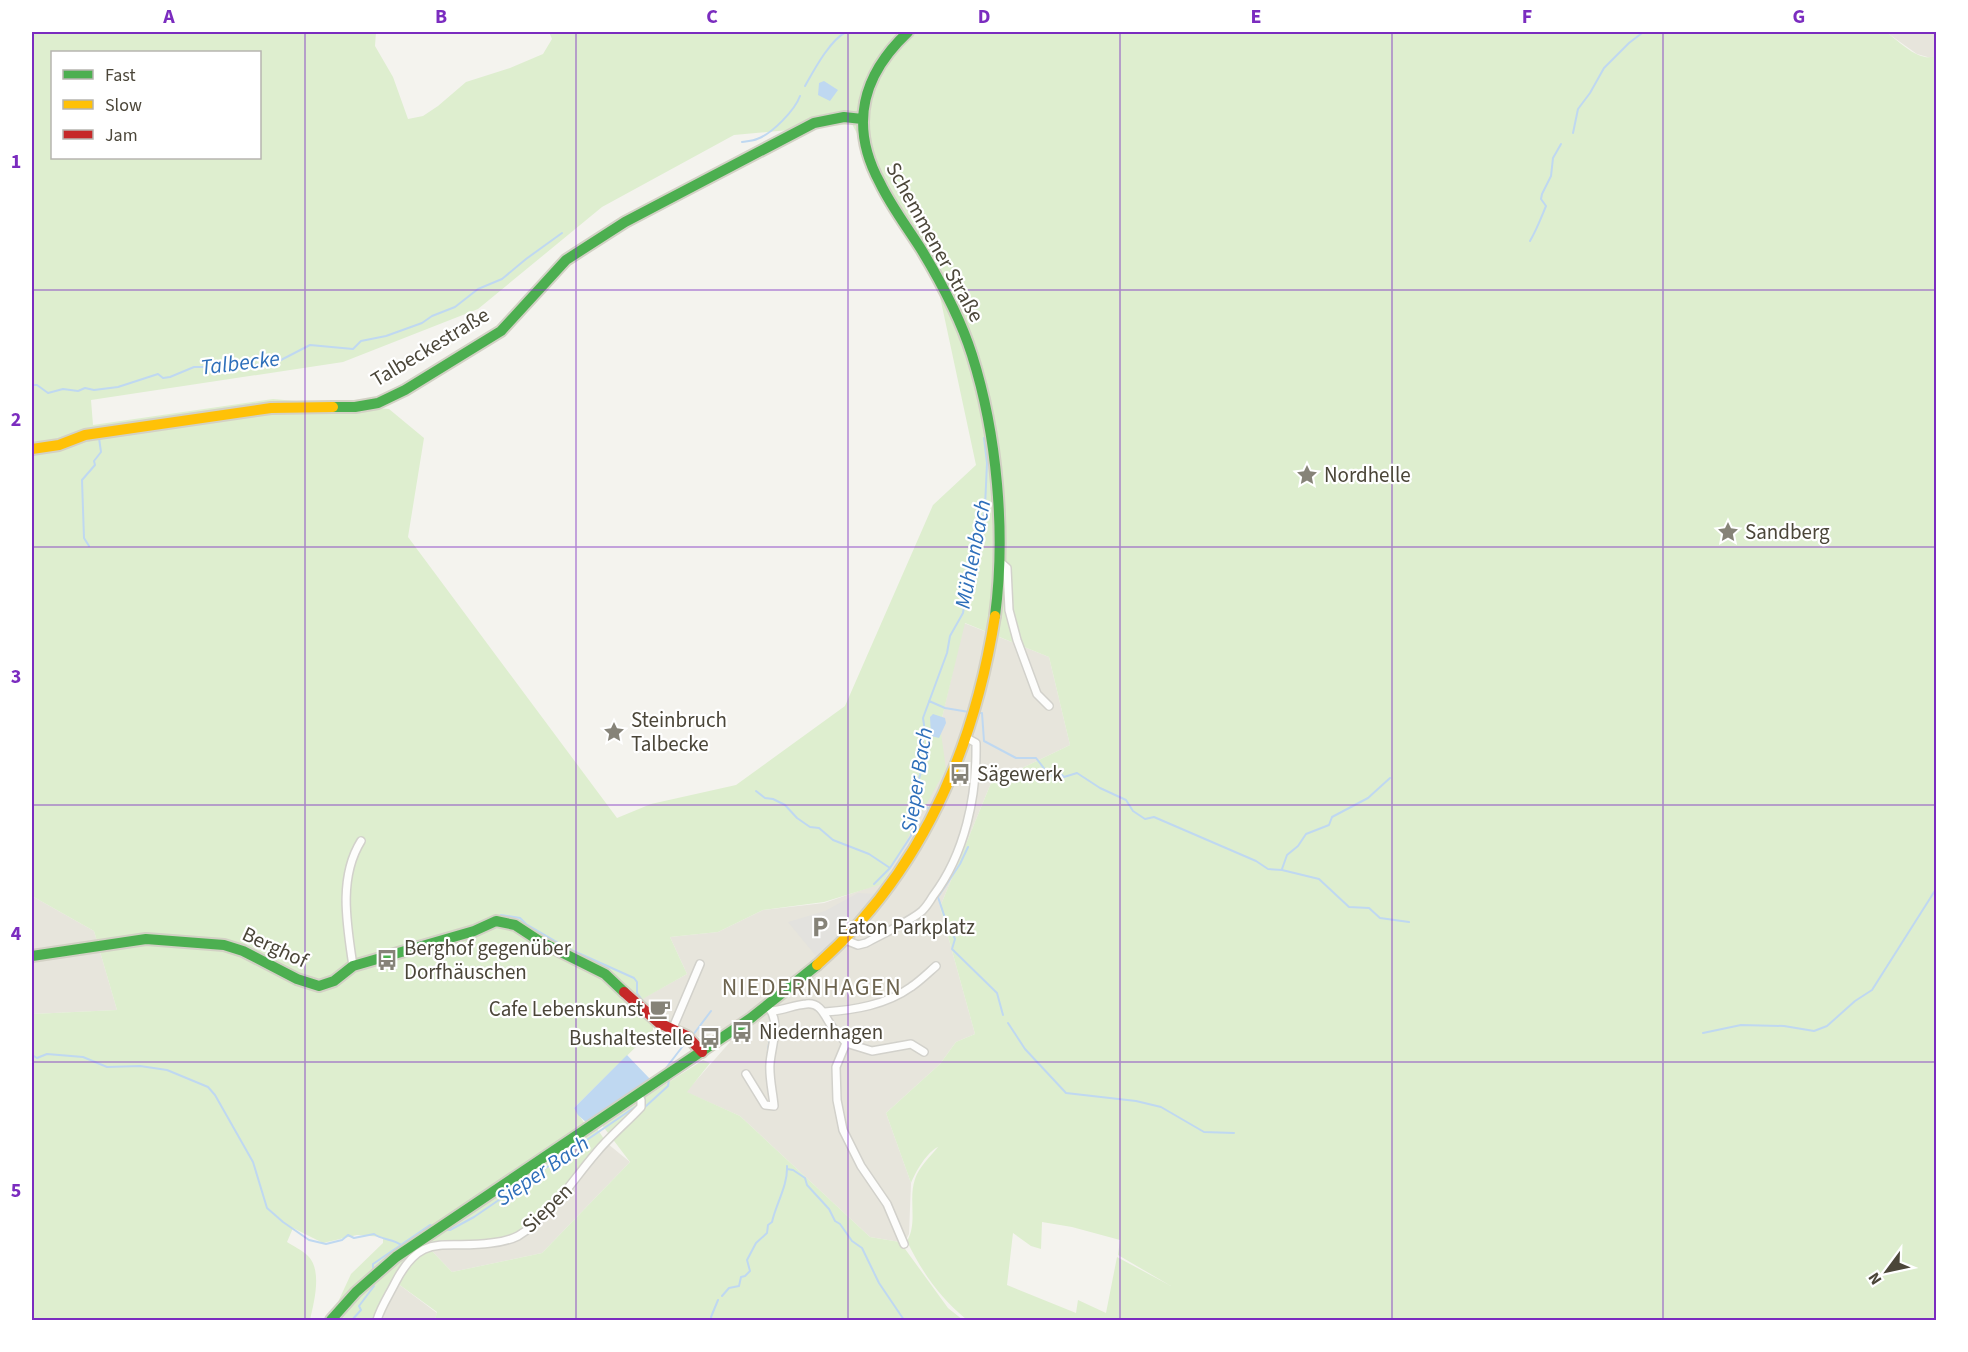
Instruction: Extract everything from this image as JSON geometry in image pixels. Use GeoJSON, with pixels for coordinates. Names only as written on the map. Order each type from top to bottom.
{"type":"FeatureCollection","features":[{"type":"Feature","properties":{"kind":"street"},"geometry":{"type":"LineString","coordinates":[[862,119],[865,99],[880,63],[898,40],[908,32]]}},
{"type":"Feature","properties":{"kind":"street","name":"Talbeckestraße"},"geometry":{"type":"LineString","coordinates":[[32,449],[48,449],[65,445],[85,435],[271,408],[355,407],[378,403],[405,390],[501,331],[566,260],[625,222],[814,123],[834,118],[862,119]]}},
{"type":"Feature","properties":{"kind":"street","name":"Schemmener Straße"},"geometry":{"type":"LineString","coordinates":[[331,1320],[356,1292],[396,1257],[638,1094],[770,1009],[864,917],[910,856],[946,790],[967,738],[979,698],[996,614],[999,561],[994,464],[988,417],[972,353],[949,299],[875,174],[864,139],[862,119]]}},
{"type":"Feature","properties":{"kind":"street","name":"Schemmener Straße"},"geometry":{"type":"LineString","coordinates":[[999,561],[1007,568],[1009,610],[1017,640],[1037,694],[1048,706]]}},
{"type":"Feature","properties":{"kind":"street"},"geometry":{"type":"LineString","coordinates":[[843,939],[858,945],[873,939],[922,911],[940,888],[965,833],[969,813],[976,743],[967,738]]}},
{"type":"Feature","properties":{"kind":"street"},"geometry":{"type":"LineString","coordinates":[[352,966],[346,892],[351,860],[361,841]]}},
{"type":"Feature","properties":{"kind":"street","name":"Berghof"},"geometry":{"type":"LineString","coordinates":[[32,956],[139,940],[224,945],[243,951],[297,979],[319,986],[334,981],[352,966],[474,931],[491,922],[504,921],[604,974],[647,1014],[672,1030]]}},
{"type":"Feature","properties":{"kind":"street"},"geometry":{"type":"LineString","coordinates":[[700,964],[672,1030],[692,1040],[702,1052]]}},
{"type":"Feature","properties":{"kind":"street"},"geometry":{"type":"LineString","coordinates":[[746,1074],[765,1105],[774,1106],[770,1064],[774,1042],[770,1009],[811,1004],[825,1012],[863,1008],[886,1000],[909,988],[936,966]]}},
{"type":"Feature","properties":{"kind":"street"},"geometry":{"type":"LineString","coordinates":[[825,1012],[831,1026],[846,1043],[872,1051],[911,1044],[924,1052]]}},
{"type":"Feature","properties":{"kind":"street"},"geometry":{"type":"LineString","coordinates":[[846,1043],[836,1067],[837,1100],[843,1130],[861,1166],[887,1204],[904,1244]]}},
{"type":"Feature","properties":{"kind":"street","name":"Siepen"},"geometry":{"type":"LineString","coordinates":[[377,1320],[404,1266],[413,1256],[440,1244],[479,1244],[503,1241],[518,1236],[537,1221],[560,1200],[594,1155],[640,1107],[641,1100],[638,1094]]}},
{"type":"Feature","properties":{"kind":"shaded area"},"geometry":{"type":"Polygon","coordinates":[[[1886,32],[1936,32],[1936,56],[1931,58],[1917,54],[1886,32]]]}},
{"type":"Feature","properties":{"kind":"shaded area"},"geometry":{"type":"Polygon","coordinates":[[[964,623],[1049,657],[1070,745],[991,783],[940,907],[975,1034],[956,1042],[940,1064],[886,1113],[911,1183],[909,1234],[906,1240],[900,1242],[870,1237],[740,1116],[686,1092],[730,1042],[721,1028],[703,1039],[653,1015],[638,1001],[687,974],[670,937],[718,932],[763,910],[824,903],[882,883],[940,726],[964,623]]]}},
{"type":"Feature","properties":{"kind":"shaded area","name":"Eaton Parkplatz"},"geometry":{"type":"Polygon","coordinates":[[[858,893],[877,894],[844,931],[816,956],[788,922],[825,911],[858,893]]]}},
{"type":"Feature","properties":{"kind":"shaded area"},"geometry":{"type":"Polygon","coordinates":[[[32,896],[94,931],[117,1010],[32,1014],[32,896]]]}},
{"type":"Feature","properties":{"kind":"shaded area"},"geometry":{"type":"Polygon","coordinates":[[[608,1144],[630,1162],[542,1253],[452,1272],[430,1249],[510,1243],[520,1237],[565,1197],[608,1144]]]}},
{"type":"Feature","properties":{"kind":"shaded area"},"geometry":{"type":"Polygon","coordinates":[[[397,1283],[437,1313],[435,1320],[380,1320],[397,1283]]]}},
{"type":"Feature","properties":{"kind":"green space"},"geometry":{"type":"Polygon","coordinates":[[[32,32],[376,32],[375,46],[393,77],[408,119],[423,116],[466,82],[510,68],[543,54],[552,39],[549,32],[1886,32],[1916,54],[1936,56],[1936,1320],[966,1319],[932,1284],[907,1241],[912,1227],[912,1195],[915,1179],[922,1166],[938,1147],[926,1157],[911,1183],[886,1113],[940,1064],[956,1042],[975,1034],[940,907],[991,783],[1070,745],[1049,657],[965,623],[940,726],[946,769],[882,884],[824,902],[763,910],[718,932],[670,937],[687,974],[639,1001],[653,1015],[653,1030],[574,1108],[585,1124],[416,1238],[374,1269],[338,1302],[351,1274],[383,1243],[383,1237],[357,1235],[323,1243],[293,1228],[287,1242],[307,1255],[315,1269],[316,1286],[310,1320],[32,1320],[32,1014],[117,1010],[94,931],[32,896],[32,32]],[[852,124],[734,135],[602,207],[478,309],[343,362],[91,400],[93,425],[273,399],[389,409],[424,438],[408,537],[617,818],[651,804],[736,785],[845,706],[933,505],[976,465],[939,292],[852,124]],[[1042,1222],[1041,1249],[1031,1246],[1013,1233],[1007,1285],[1076,1313],[1078,1300],[1106,1313],[1117,1257],[1171,1286],[1118,1255],[1120,1240],[1072,1227],[1042,1222]]]}},
{"type":"Feature","properties":{"kind":"green space"},"geometry":{"type":"Polygon","coordinates":[[[703,1060],[710,1063],[687,1092],[740,1116],[870,1237],[900,1242],[948,1308],[963,1320],[435,1320],[437,1312],[397,1283],[412,1260],[430,1249],[452,1272],[542,1253],[630,1162],[602,1125],[703,1060]]]}},
{"type":"Feature","properties":{"kind":"green space"},"geometry":{"type":"Polygon","coordinates":[[[596,1127],[604,1139],[557,1200],[554,1197],[529,1219],[531,1221],[508,1239],[442,1242],[413,1253],[402,1264],[375,1320],[335,1320],[378,1275],[596,1127]]]}},
{"type":"Feature","properties":{"kind":"water"},"geometry":{"type":"Polygon","coordinates":[[[824,81],[838,90],[830,101],[818,95],[819,83],[824,81]]]}},
{"type":"Feature","properties":{"kind":"water"},"geometry":{"type":"Polygon","coordinates":[[[933,714],[945,718],[946,723],[939,738],[931,736],[930,717],[933,714]]]}},
{"type":"Feature","properties":{"kind":"water"},"geometry":{"type":"Polygon","coordinates":[[[627,1055],[650,1079],[587,1123],[574,1108],[627,1055]]]}},
{"type":"Feature","properties":{"kind":"waterway","name":"Talbecke"},"geometry":{"type":"LineString","coordinates":[[805,86],[828,48],[846,32]]}},
{"type":"Feature","properties":{"kind":"waterway"},"geometry":{"type":"LineString","coordinates":[[1573,133],[1578,109],[1604,68],[1629,43],[1647,32]]}},
{"type":"Feature","properties":{"kind":"waterway","name":"Talbecke"},"geometry":{"type":"LineString","coordinates":[[742,142],[755,140],[776,127],[800,96]]}},
{"type":"Feature","properties":{"kind":"waterway"},"geometry":{"type":"LineString","coordinates":[[1530,241],[1546,206],[1541,199],[1542,194],[1551,176],[1553,158],[1561,144]]}},
{"type":"Feature","properties":{"kind":"waterway","name":"Talbecke"},"geometry":{"type":"LineString","coordinates":[[32,385],[37,385],[48,393],[63,389],[94,390],[118,387],[158,374],[163,378],[170,377],[194,367],[212,367],[232,363],[256,365],[279,361],[310,345],[353,349],[361,341],[386,336],[422,323],[432,316],[455,307],[478,289],[502,279],[562,233]]}},
{"type":"Feature","properties":{"kind":"waterway"},"geometry":{"type":"LineString","coordinates":[[89,546],[84,538],[82,480],[95,465],[94,461],[101,452],[99,438]]}},
{"type":"Feature","properties":{"kind":"waterway","name":"Mühlenbach"},"geometry":{"type":"LineString","coordinates":[[874,884],[890,868],[911,836],[915,792],[921,772],[920,756],[925,732],[923,718],[947,653],[950,636],[963,613],[966,593],[972,576],[968,560],[979,538],[985,507],[987,463],[984,438]]}},
{"type":"Feature","properties":{"kind":"waterway"},"geometry":{"type":"LineString","coordinates":[[929,701],[945,708],[969,712]]}},
{"type":"Feature","properties":{"kind":"waterway"},"geometry":{"type":"LineString","coordinates":[[980,713],[982,713],[984,741],[1016,758],[1036,758],[1050,776],[1060,773],[1064,777],[1077,773],[1100,788],[1126,800],[1133,811],[1145,819],[1154,817],[1256,861],[1268,869],[1319,879],[1349,907],[1369,908],[1380,918],[1409,922]]}},
{"type":"Feature","properties":{"kind":"waterway"},"geometry":{"type":"LineString","coordinates":[[1282,869],[1287,855],[1298,846],[1306,834],[1329,825],[1332,817],[1368,798],[1390,778]]}},
{"type":"Feature","properties":{"kind":"waterway"},"geometry":{"type":"LineString","coordinates":[[756,791],[765,798],[785,805],[797,818],[810,827],[819,828],[833,840],[869,854],[890,868]]}},
{"type":"Feature","properties":{"kind":"waterway"},"geometry":{"type":"LineString","coordinates":[[914,802],[930,809]]}},
{"type":"Feature","properties":{"kind":"waterway"},"geometry":{"type":"LineString","coordinates":[[968,847],[960,864],[938,897],[955,939],[952,949],[997,993],[1003,1015]]}},
{"type":"Feature","properties":{"kind":"waterway"},"geometry":{"type":"LineString","coordinates":[[1703,1033],[1741,1025],[1784,1026],[1814,1031],[1827,1026],[1855,1001],[1872,990],[1936,889]]}},
{"type":"Feature","properties":{"kind":"waterway"},"geometry":{"type":"LineString","coordinates":[[501,915],[520,918],[526,924],[567,948],[634,978],[637,982],[637,993],[647,1007]]}},
{"type":"Feature","properties":{"kind":"waterway","name":"Sieper Bach"},"geometry":{"type":"LineString","coordinates":[[693,1035],[711,1011]]}},
{"type":"Feature","properties":{"kind":"waterway"},"geometry":{"type":"LineString","coordinates":[[1008,1023],[1025,1049],[1066,1093],[1136,1101],[1161,1107],[1204,1132],[1234,1133]]}},
{"type":"Feature","properties":{"kind":"waterway"},"geometry":{"type":"LineString","coordinates":[[768,1050],[771,1031]]}},
{"type":"Feature","properties":{"kind":"waterway","name":"Sieper Bach"},"geometry":{"type":"LineString","coordinates":[[666,1068],[686,1042]]}},
{"type":"Feature","properties":{"kind":"waterway"},"geometry":{"type":"LineString","coordinates":[[32,1055],[37,1058],[47,1054],[83,1057],[107,1067],[140,1066],[167,1070],[208,1087],[215,1095],[253,1162],[267,1208],[283,1222],[309,1240],[326,1244],[342,1240],[348,1235],[354,1238],[374,1234],[401,1245]]}},
{"type":"Feature","properties":{"kind":"waterway"},"geometry":{"type":"LineString","coordinates":[[773,1076],[775,1088]]}},
{"type":"Feature","properties":{"kind":"waterway","name":"Sieper Bach"},"geometry":{"type":"LineString","coordinates":[[645,1107],[668,1086],[669,1079]]}},
{"type":"Feature","properties":{"kind":"waterway","name":"Sieper Bach"},"geometry":{"type":"LineString","coordinates":[[447,1230],[474,1217],[635,1107]]}},
{"type":"Feature","properties":{"kind":"waterway"},"geometry":{"type":"LineString","coordinates":[[722,1296],[729,1288],[739,1286],[741,1277],[750,1271],[747,1260],[756,1243],[767,1233],[768,1225],[772,1222],[784,1187],[787,1166]]}},
{"type":"Feature","properties":{"kind":"waterway"},"geometry":{"type":"LineString","coordinates":[[787,1169],[805,1178],[807,1185],[829,1209],[835,1221],[840,1224],[852,1241],[862,1248],[879,1283],[904,1320]]}},
{"type":"Feature","properties":{"kind":"waterway","name":"Sieper Bach"},"geometry":{"type":"LineString","coordinates":[[373,1268],[373,1264],[430,1225],[433,1226]]}},
{"type":"Feature","properties":{"kind":"waterway","name":"Sieper Bach"},"geometry":{"type":"LineString","coordinates":[[352,1320],[361,1310],[359,1306],[374,1286]]}},
{"type":"Feature","properties":{"kind":"waterway"},"geometry":{"type":"LineString","coordinates":[[712,1320],[711,1317],[718,1300]]}},
{"type":"Feature","properties":{"kind":"traffic: fast"},"geometry":{"type":"LineString","coordinates":[[908,32],[892,48],[871,84],[865,102],[863,122],[865,141],[870,162],[884,192],[921,249],[956,313],[981,385],[988,417],[997,484],[1000,551],[995,616]]}},
{"type":"Feature","properties":{"kind":"traffic: fast"},"geometry":{"type":"LineString","coordinates":[[333,407],[355,407],[378,403],[405,390],[501,331],[566,260],[625,222],[814,123],[844,117],[862,119]]}},
{"type":"Feature","properties":{"kind":"traffic: fast"},"geometry":{"type":"LineString","coordinates":[[32,956],[146,939],[224,945],[243,951],[297,979],[319,986],[334,981],[353,966],[474,931],[496,921],[515,925],[541,942],[605,974],[624,992]]}},
{"type":"Feature","properties":{"kind":"traffic: fast"},"geometry":{"type":"LineString","coordinates":[[331,1320],[356,1292],[396,1257],[751,1018],[817,965]]}},
{"type":"Feature","properties":{"kind":"traffic: slow"},"geometry":{"type":"LineString","coordinates":[[32,449],[59,445],[85,435],[271,408],[333,407]]}},
{"type":"Feature","properties":{"kind":"traffic: slow"},"geometry":{"type":"LineString","coordinates":[[817,965],[854,929],[886,890],[913,849],[937,806],[957,761],[973,714],[986,666],[995,616]]}},
{"type":"Feature","properties":{"kind":"traffic: jam"},"geometry":{"type":"LineString","coordinates":[[624,992],[659,1023],[687,1036],[702,1052]]}},
{"type":"Feature","properties":{"kind":"place","name":"Nordhelle"},"geometry":{"type":"Point","coordinates":[1307,475]}},
{"type":"Feature","properties":{"kind":"place","name":"Sandberg"},"geometry":{"type":"Point","coordinates":[1728,532]}},
{"type":"Feature","properties":{"kind":"place","name":"Steinbruch Talbecke"},"geometry":{"type":"Point","coordinates":[614,732]}},
{"type":"Feature","properties":{"kind":"place","name":"Sägewerk"},"geometry":{"type":"Point","coordinates":[960,774]}},
{"type":"Feature","properties":{"kind":"place","name":"Eaton Parkplatz"},"geometry":{"type":"Point","coordinates":[820,927]}},
{"type":"Feature","properties":{"kind":"place","name":"Berghof gegenüber Dorfhäuschen"},"geometry":{"type":"Point","coordinates":[387,960]}},
{"type":"Feature","properties":{"kind":"place","name":"Cafe Lebenskunst"},"geometry":{"type":"Point","coordinates":[660,1009]}},
{"type":"Feature","properties":{"kind":"place","name":"Niedernhagen"},"geometry":{"type":"Point","coordinates":[742,1032]}},
{"type":"Feature","properties":{"kind":"place","name":"Bushaltestelle"},"geometry":{"type":"Point","coordinates":[710,1038]}},
{"type":"Feature","properties":{"kind":"district","name":"NIEDERNHAGEN"},"geometry":{"type":"Point","coordinates":[812,987]}}]}
